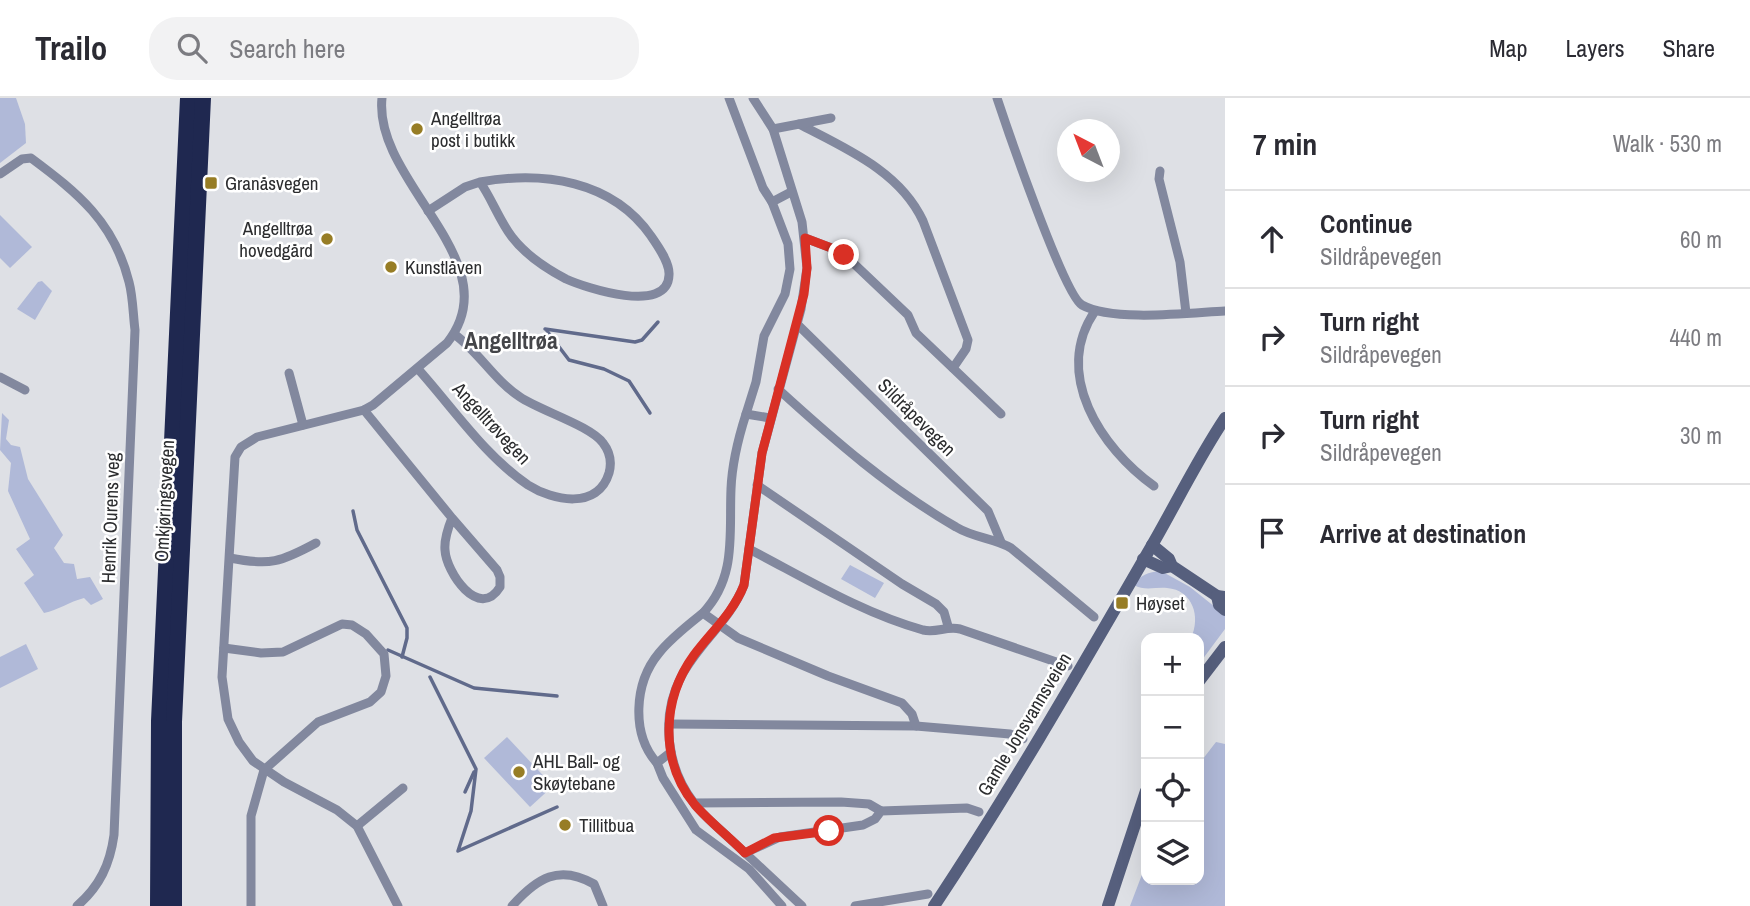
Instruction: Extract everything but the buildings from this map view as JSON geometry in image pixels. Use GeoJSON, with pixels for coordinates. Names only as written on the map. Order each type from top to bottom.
{"type":"FeatureCollection","features":[{"type":"Feature","properties":{"kind":"highway","name":"Omkjøringsvegen"},"geometry":{"type":"LineString","coordinates":[[158,906],[159,721],[188,98]]}},
{"type":"Feature","properties":{"kind":"highway","name":"Omkjøringsvegen"},"geometry":{"type":"LineString","coordinates":[[174,906],[174,722],[203,98]]}},
{"type":"Feature","properties":{"kind":"street"},"geometry":{"type":"LineString","coordinates":[[382,98],[384,122],[399,165],[454,255],[464,279],[466,294],[462,316],[454,334],[418,369],[389,394],[364,410],[257,437],[241,447],[235,457],[222,677],[228,719],[239,742],[253,761],[264,770],[337,810],[357,826],[395,904]]}},
{"type":"Feature","properties":{"kind":"street"},"geometry":{"type":"LineString","coordinates":[[729,98],[761,183],[784,228],[790,269],[785,294],[764,336],[753,391],[734,456],[731,548],[725,578],[703,613],[668,643],[652,662],[643,681],[639,721],[646,749],[696,830],[749,869],[782,906]]}},
{"type":"Feature","properties":{"kind":"street"},"geometry":{"type":"LineString","coordinates":[[753,98],[773,129],[802,222],[806,279],[797,324],[770,418],[740,594],[720,625],[695,654],[679,681],[671,703],[669,724],[671,752],[680,780],[694,803],[802,906]]}},
{"type":"Feature","properties":{"kind":"street"},"geometry":{"type":"LineString","coordinates":[[997,98],[1064,279],[1078,303],[1096,311],[1128,314],[1225,310]]}},
{"type":"Feature","properties":{"kind":"street"},"geometry":{"type":"LineString","coordinates":[[773,129],[831,118]]}},
{"type":"Feature","properties":{"kind":"street"},"geometry":{"type":"LineString","coordinates":[[799,124],[861,157],[890,178],[915,204],[968,340],[966,349],[953,368]]}},
{"type":"Feature","properties":{"kind":"street","name":"Henrik Ourens veg"},"geometry":{"type":"LineString","coordinates":[[0,174],[22,159],[31,159],[85,201],[105,225],[120,253],[130,284],[135,330],[114,835],[104,874],[77,906]]}},
{"type":"Feature","properties":{"kind":"street"},"geometry":{"type":"LineString","coordinates":[[1160,171],[1161,187],[1180,262],[1186,313]]}},
{"type":"Feature","properties":{"kind":"street"},"geometry":{"type":"LineString","coordinates":[[428,211],[465,187],[480,182],[518,176],[580,185],[624,205],[638,217],[665,261],[669,275],[664,288],[652,296],[640,297],[590,288],[541,264],[511,236],[490,195],[480,182]]}},
{"type":"Feature","properties":{"kind":"street"},"geometry":{"type":"LineString","coordinates":[[772,202],[791,192]]}},
{"type":"Feature","properties":{"kind":"street"},"geometry":{"type":"LineString","coordinates":[[805,238],[834,249],[849,259],[908,315],[916,333],[1001,414]]}},
{"type":"Feature","properties":{"kind":"street"},"geometry":{"type":"LineString","coordinates":[[1096,311],[1084,328],[1077,372],[1083,400],[1111,446],[1130,469],[1154,486]]}},
{"type":"Feature","properties":{"kind":"street","name":"Sildråpevegen"},"geometry":{"type":"LineString","coordinates":[[797,324],[988,511],[1001,542]]}},
{"type":"Feature","properties":{"kind":"street","name":"Angelltrøvegen"},"geometry":{"type":"LineString","coordinates":[[418,369],[497,459],[527,484],[561,499],[586,497],[598,491],[607,478],[611,464],[610,456],[600,440],[590,431],[549,414],[520,397],[498,379],[454,334]]}},
{"type":"Feature","properties":{"kind":"street"},"geometry":{"type":"LineString","coordinates":[[289,373],[303,425]]}},
{"type":"Feature","properties":{"kind":"street"},"geometry":{"type":"LineString","coordinates":[[0,377],[25,390]]}},
{"type":"Feature","properties":{"kind":"street","name":"Sildråpevegen"},"geometry":{"type":"LineString","coordinates":[[778,389],[838,444],[909,498],[967,534],[1001,542],[1094,617]]}},
{"type":"Feature","properties":{"kind":"street"},"geometry":{"type":"LineString","coordinates":[[364,410],[499,574],[500,587],[488,598],[478,600],[471,596],[447,559],[446,536],[452,518]]}},
{"type":"Feature","properties":{"kind":"street"},"geometry":{"type":"LineString","coordinates":[[746,414],[770,418]]}},
{"type":"Feature","properties":{"kind":"street","name":"Gamle Jonsvannsveien"},"geometry":{"type":"LineString","coordinates":[[934,906],[999,802],[1152,545],[1181,488],[1225,418]]}},
{"type":"Feature","properties":{"kind":"street"},"geometry":{"type":"LineString","coordinates":[[757,485],[939,606],[946,616],[948,626]]}},
{"type":"Feature","properties":{"kind":"street"},"geometry":{"type":"LineString","coordinates":[[230,558],[257,563],[285,560],[316,542]]}},
{"type":"Feature","properties":{"kind":"street"},"geometry":{"type":"LineString","coordinates":[[1152,545],[1169,559],[1172,566],[1221,597],[1219,604],[1225,610]]}},
{"type":"Feature","properties":{"kind":"street"},"geometry":{"type":"LineString","coordinates":[[749,549],[882,615],[929,631],[948,626],[1068,666]]}},
{"type":"Feature","properties":{"kind":"street"},"geometry":{"type":"LineString","coordinates":[[1143,559],[1163,568],[1172,566]]}},
{"type":"Feature","properties":{"kind":"street"},"geometry":{"type":"LineString","coordinates":[[703,613],[732,635],[906,707],[916,726]]}},
{"type":"Feature","properties":{"kind":"street"},"geometry":{"type":"LineString","coordinates":[[224,648],[261,653],[284,652],[342,624],[352,625],[366,634],[384,654],[386,665],[386,676],[376,698],[357,709],[318,722],[264,770],[251,816],[250,906]]}},
{"type":"Feature","properties":{"kind":"street"},"geometry":{"type":"LineString","coordinates":[[1204,674],[1225,647]]}},
{"type":"Feature","properties":{"kind":"street"},"geometry":{"type":"LineString","coordinates":[[669,724],[916,726],[1010,734],[1023,739]]}},
{"type":"Feature","properties":{"kind":"street"},"geometry":{"type":"LineString","coordinates":[[657,763],[671,752]]}},
{"type":"Feature","properties":{"kind":"street"},"geometry":{"type":"LineString","coordinates":[[357,826],[403,788]]}},
{"type":"Feature","properties":{"kind":"street"},"geometry":{"type":"LineString","coordinates":[[694,803],[869,804],[881,811],[967,808],[979,812]]}},
{"type":"Feature","properties":{"kind":"street"},"geometry":{"type":"LineString","coordinates":[[1108,906],[1141,806]]}},
{"type":"Feature","properties":{"kind":"street"},"geometry":{"type":"LineString","coordinates":[[745,853],[780,837],[863,825],[881,811]]}},
{"type":"Feature","properties":{"kind":"street"},"geometry":{"type":"LineString","coordinates":[[512,906],[545,878],[570,874],[594,884],[603,906]]}},
{"type":"Feature","properties":{"kind":"street"},"geometry":{"type":"LineString","coordinates":[[855,906],[928,894]]}},
{"type":"Feature","properties":{"kind":"shaded area"},"geometry":{"type":"Polygon","coordinates":[[[0,98],[16,98],[25,124],[26,143],[0,163],[0,98]]]}},
{"type":"Feature","properties":{"kind":"shaded area"},"geometry":{"type":"Polygon","coordinates":[[[0,215],[32,247],[10,268],[0,258],[0,215]]]}},
{"type":"Feature","properties":{"kind":"shaded area"},"geometry":{"type":"Polygon","coordinates":[[[42,281],[52,291],[35,320],[17,309],[38,282],[42,281]]]}},
{"type":"Feature","properties":{"kind":"shaded area"},"geometry":{"type":"Polygon","coordinates":[[[2,413],[9,420],[6,439],[11,445],[20,447],[28,479],[63,535],[54,548],[64,563],[74,564],[77,579],[90,577],[103,599],[91,605],[84,598],[44,613],[24,583],[34,575],[16,549],[30,539],[8,491],[11,463],[0,450],[2,413]]]}},
{"type":"Feature","properties":{"kind":"shaded area"},"geometry":{"type":"Polygon","coordinates":[[[850,565],[884,583],[875,598],[841,579],[850,565]]]}},
{"type":"Feature","properties":{"kind":"shaded area"},"geometry":{"type":"Polygon","coordinates":[[[1161,571],[1190,587],[1225,615],[1225,629],[1204,657],[1204,633],[1193,633],[1195,613],[1189,599],[1176,590],[1134,585],[1152,572],[1161,571]]]}},
{"type":"Feature","properties":{"kind":"shaded area"},"geometry":{"type":"Polygon","coordinates":[[[26,644],[38,669],[0,688],[0,657],[26,644]]]}},
{"type":"Feature","properties":{"kind":"shaded area","name":"AHL Ball- og Skøytebane"},"geometry":{"type":"Polygon","coordinates":[[[507,737],[553,786],[530,807],[484,758],[507,737]]]}},
{"type":"Feature","properties":{"kind":"shaded area"},"geometry":{"type":"Polygon","coordinates":[[[1216,742],[1225,744],[1225,906],[1130,906],[1141,877],[1141,885],[1204,885],[1204,758],[1216,742]]]}},
{"type":"Feature","properties":{"kind":"waterway"},"geometry":{"type":"LineString","coordinates":[[545,329],[635,342],[642,340],[658,322]]}},
{"type":"Feature","properties":{"kind":"waterway"},"geometry":{"type":"LineString","coordinates":[[547,331],[569,360],[604,369],[629,381],[650,413]]}},
{"type":"Feature","properties":{"kind":"waterway"},"geometry":{"type":"LineString","coordinates":[[353,511],[357,530],[407,628],[402,657]]}},
{"type":"Feature","properties":{"kind":"waterway"},"geometry":{"type":"LineString","coordinates":[[388,650],[474,688],[557,696]]}},
{"type":"Feature","properties":{"kind":"waterway"},"geometry":{"type":"LineString","coordinates":[[430,677],[476,769],[471,811],[458,851],[557,807]]}},
{"type":"Feature","properties":{"kind":"waterway"},"geometry":{"type":"LineString","coordinates":[[465,792],[474,772]]}},
{"type":"Feature","properties":{"kind":"place","name":"Angelltrøa post i butikk"},"geometry":{"type":"Point","coordinates":[417,129]}},
{"type":"Feature","properties":{"kind":"place","name":"Granåsvegen"},"geometry":{"type":"Point","coordinates":[211,183]}},
{"type":"Feature","properties":{"kind":"place","name":"Angelltrøa hovedgård"},"geometry":{"type":"Point","coordinates":[327,239]}},
{"type":"Feature","properties":{"kind":"place","name":"Kunstlåven"},"geometry":{"type":"Point","coordinates":[391,267]}},
{"type":"Feature","properties":{"kind":"place","name":"Høyset"},"geometry":{"type":"Point","coordinates":[1122,603]}},
{"type":"Feature","properties":{"kind":"place","name":"AHL Ball- og Skøytebane"},"geometry":{"type":"Point","coordinates":[519,772]}},
{"type":"Feature","properties":{"kind":"place","name":"Tillitbua"},"geometry":{"type":"Point","coordinates":[565,825]}},
{"type":"Feature","properties":{"kind":"district","name":"Angelltrøa"},"geometry":{"type":"Point","coordinates":[511,340]}},
{"type":"Feature","properties":{"kind":"route"},"geometry":{"type":"LineString","coordinates":[[829,831],[774,838],[745,853],[694,803],[675,768],[668,739],[670,710],[679,681],[695,654],[735,605],[744,585],[762,453],[804,294],[807,268],[805,238],[844,255]]}}]}
